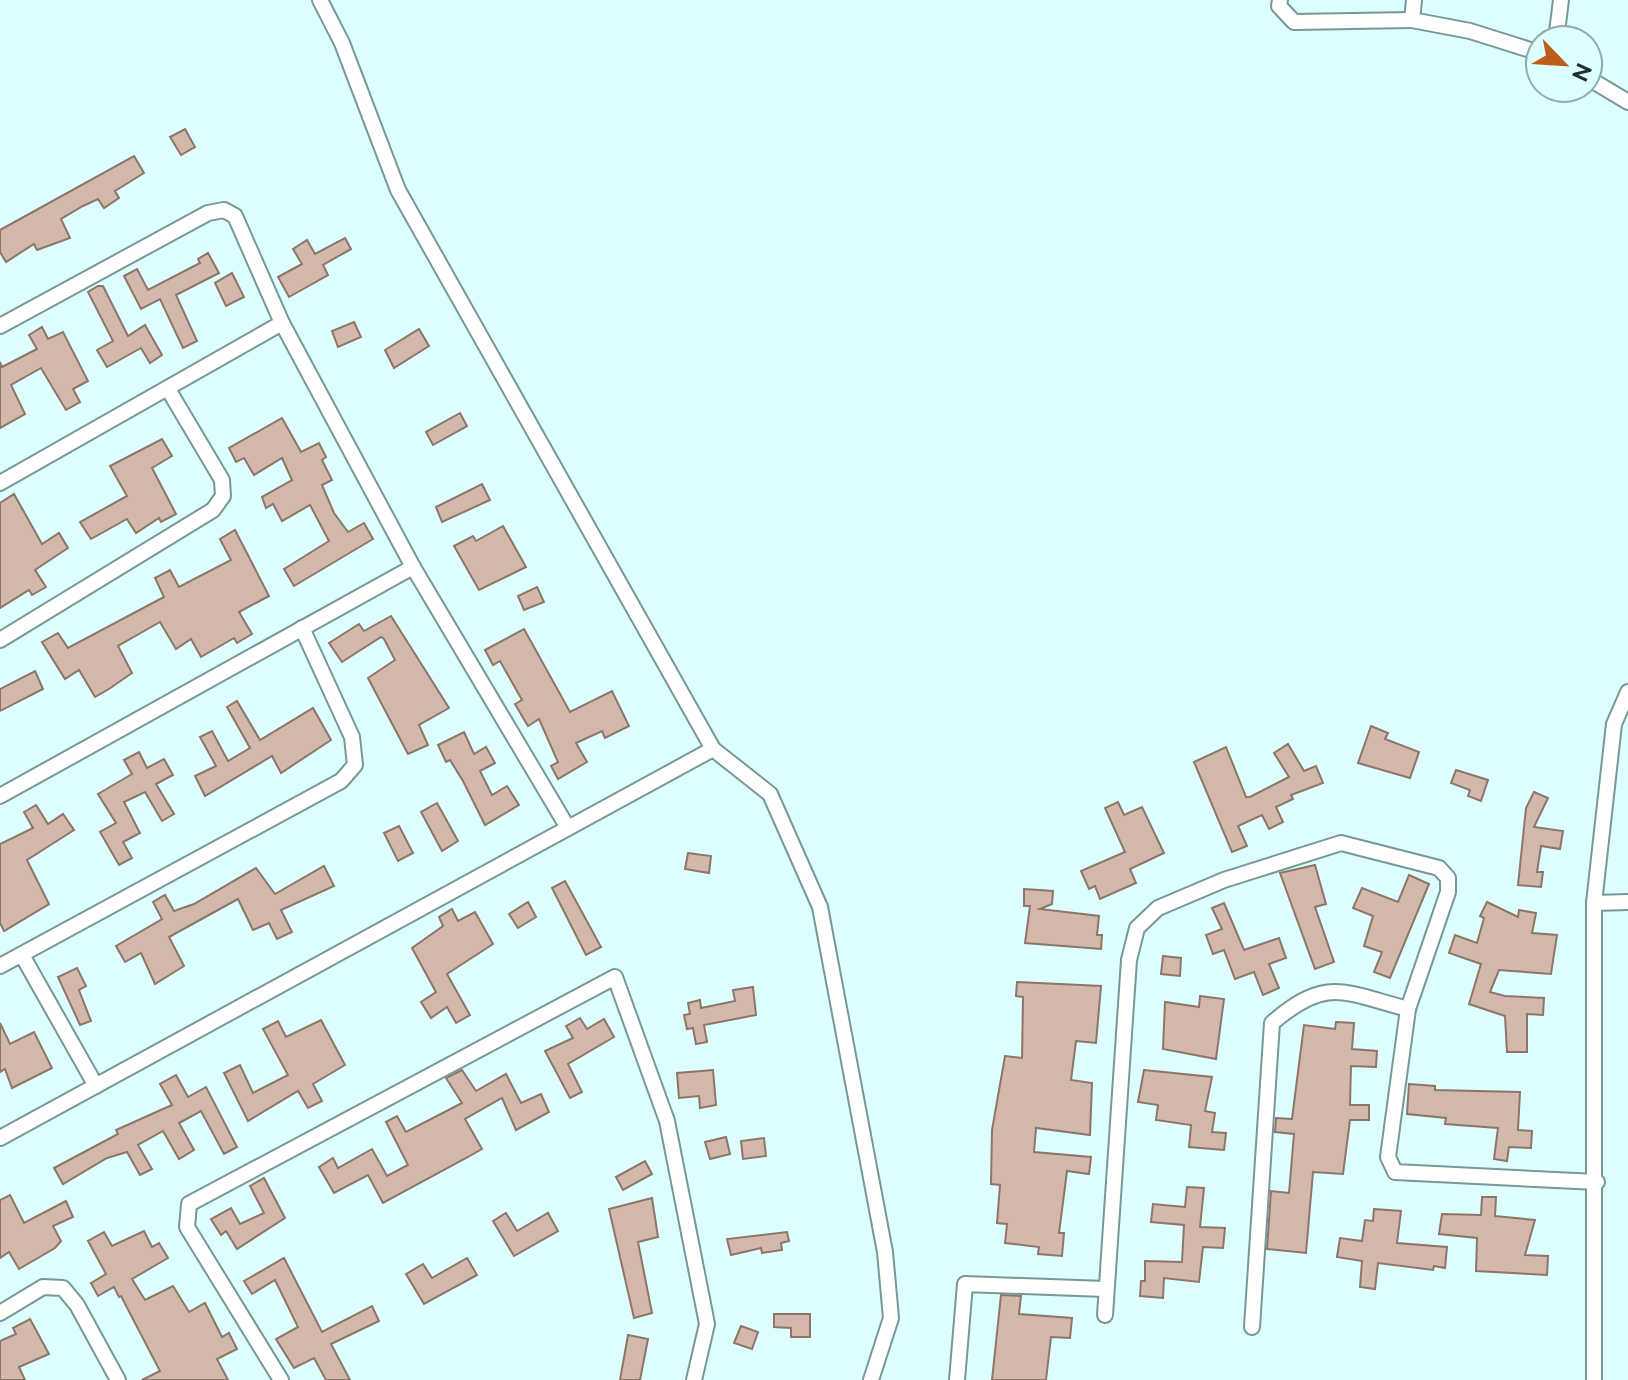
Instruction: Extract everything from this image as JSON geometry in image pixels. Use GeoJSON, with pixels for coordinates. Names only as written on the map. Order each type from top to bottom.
{"type":"FeatureCollection","features":[{"type":"Feature","properties":{"kind":"street"},"geometry":{"type":"LineString","coordinates":[[320,0],[342,43],[398,190],[713,749],[770,794],[820,907],[885,1252],[891,1318],[871,1380]]}},
{"type":"Feature","properties":{"kind":"street"},"geometry":{"type":"LineString","coordinates":[[1280,0],[1279,6],[1294,22],[1412,20],[1470,31],[1524,48]]}},
{"type":"Feature","properties":{"kind":"street"},"geometry":{"type":"LineString","coordinates":[[1412,20],[1414,0]]}},
{"type":"Feature","properties":{"kind":"street"},"geometry":{"type":"LineString","coordinates":[[1558,24],[1561,0]]}},
{"type":"Feature","properties":{"kind":"street"},"geometry":{"type":"LineString","coordinates":[[1604,88],[1628,102]]}},
{"type":"Feature","properties":{"kind":"street"},"geometry":{"type":"LineString","coordinates":[[0,326],[208,213],[224,210],[235,216],[250,244],[282,323],[413,567],[568,828]]}},
{"type":"Feature","properties":{"kind":"street"},"geometry":{"type":"LineString","coordinates":[[0,483],[282,323]]}},
{"type":"Feature","properties":{"kind":"street"},"geometry":{"type":"LineString","coordinates":[[0,640],[213,510],[223,496],[222,480],[168,389]]}},
{"type":"Feature","properties":{"kind":"street"},"geometry":{"type":"LineString","coordinates":[[0,796],[413,567]]}},
{"type":"Feature","properties":{"kind":"street"},"geometry":{"type":"LineString","coordinates":[[0,966],[341,781],[355,765],[352,737],[302,628]]}},
{"type":"Feature","properties":{"kind":"street"},"geometry":{"type":"LineString","coordinates":[[1594,1380],[1597,1182],[1594,903],[1614,724],[1628,692]]}},
{"type":"Feature","properties":{"kind":"street"},"geometry":{"type":"LineString","coordinates":[[0,1138],[713,749]]}},
{"type":"Feature","properties":{"kind":"street"},"geometry":{"type":"LineString","coordinates":[[1105,1315],[1129,960],[1137,928],[1158,908],[1224,880],[1341,843],[1439,868],[1448,878],[1448,892],[1408,1009],[1388,1157],[1395,1172],[1597,1182]]}},
{"type":"Feature","properties":{"kind":"street"},"geometry":{"type":"LineString","coordinates":[[1594,903],[1628,902]]}},
{"type":"Feature","properties":{"kind":"street"},"geometry":{"type":"LineString","coordinates":[[22,955],[96,1086]]}},
{"type":"Feature","properties":{"kind":"street"},"geometry":{"type":"LineString","coordinates":[[281,1380],[187,1227],[189,1204],[615,977],[667,1121],[707,1324],[694,1380]]}},
{"type":"Feature","properties":{"kind":"street"},"geometry":{"type":"LineString","coordinates":[[1252,1327],[1272,1023],[1300,999],[1334,990],[1408,1009]]}},
{"type":"Feature","properties":{"kind":"street"},"geometry":{"type":"LineString","coordinates":[[957,1380],[965,1284],[1105,1289]]}},
{"type":"Feature","properties":{"kind":"street"},"geometry":{"type":"LineString","coordinates":[[0,1313],[43,1287],[63,1288],[77,1305],[118,1380]]}},
{"type":"Feature","properties":{"kind":"building"},"geometry":{"type":"Polygon","coordinates":[[[185,129],[195,147],[181,155],[170,137],[185,129]]]}},
{"type":"Feature","properties":{"kind":"building"},"geometry":{"type":"Polygon","coordinates":[[[134,156],[144,173],[115,191],[119,198],[104,208],[98,199],[83,206],[61,219],[70,238],[37,250],[34,244],[6,262],[0,252],[0,230],[134,156]]]}},
{"type":"Feature","properties":{"kind":"building"},"geometry":{"type":"Polygon","coordinates":[[[345,238],[351,249],[323,265],[328,275],[289,297],[278,277],[302,264],[293,249],[307,240],[315,254],[345,238]]]}},
{"type":"Feature","properties":{"kind":"building"},"geometry":{"type":"Polygon","coordinates":[[[208,253],[219,273],[176,295],[197,341],[183,348],[160,299],[141,309],[124,276],[137,269],[148,290],[200,263],[198,259],[208,253]]]}},
{"type":"Feature","properties":{"kind":"building"},"geometry":{"type":"Polygon","coordinates":[[[232,273],[244,297],[226,306],[215,283],[232,273]]]}},
{"type":"Feature","properties":{"kind":"building"},"geometry":{"type":"Polygon","coordinates":[[[103,286],[128,336],[145,325],[162,355],[150,363],[141,348],[107,367],[97,350],[113,341],[88,292],[103,286]]]}},
{"type":"Feature","properties":{"kind":"building"},"geometry":{"type":"Polygon","coordinates":[[[354,322],[361,337],[338,347],[332,331],[354,322]]]}},
{"type":"Feature","properties":{"kind":"building"},"geometry":{"type":"Polygon","coordinates":[[[42,327],[48,339],[63,332],[88,381],[73,389],[80,402],[66,410],[41,368],[11,385],[25,414],[0,428],[0,362],[2,367],[37,349],[29,335],[42,327]]]}},
{"type":"Feature","properties":{"kind":"building"},"geometry":{"type":"Polygon","coordinates":[[[419,329],[429,346],[394,368],[385,350],[419,329]]]}},
{"type":"Feature","properties":{"kind":"building"},"geometry":{"type":"Polygon","coordinates":[[[460,413],[467,426],[433,445],[426,432],[460,413]]]}},
{"type":"Feature","properties":{"kind":"building"},"geometry":{"type":"Polygon","coordinates":[[[282,418],[301,452],[319,443],[326,457],[322,460],[332,480],[322,485],[334,513],[348,532],[364,523],[373,539],[294,586],[284,569],[329,541],[310,505],[282,521],[273,504],[266,508],[262,497],[292,480],[282,458],[254,475],[244,458],[236,462],[229,448],[282,418]]]}},
{"type":"Feature","properties":{"kind":"building"},"geometry":{"type":"Polygon","coordinates":[[[162,439],[172,456],[152,468],[176,514],[161,522],[159,518],[136,533],[127,519],[91,539],[80,522],[127,496],[110,466],[162,439]]]}},
{"type":"Feature","properties":{"kind":"building"},"geometry":{"type":"Polygon","coordinates":[[[482,484],[490,500],[442,522],[436,507],[482,484]]]}},
{"type":"Feature","properties":{"kind":"building"},"geometry":{"type":"Polygon","coordinates":[[[14,494],[42,544],[59,533],[68,548],[35,570],[46,587],[32,595],[29,590],[0,608],[0,503],[14,494]]]}},
{"type":"Feature","properties":{"kind":"building"},"geometry":{"type":"Polygon","coordinates":[[[503,526],[526,567],[479,590],[454,546],[473,536],[476,541],[503,526]]]}},
{"type":"Feature","properties":{"kind":"building"},"geometry":{"type":"Polygon","coordinates":[[[235,530],[269,596],[239,612],[252,634],[237,643],[234,638],[201,657],[191,639],[176,649],[160,622],[118,646],[132,673],[109,689],[95,697],[79,670],[65,679],[42,642],[58,633],[68,648],[164,597],[155,578],[170,570],[179,587],[231,560],[220,539],[235,530]]]}},
{"type":"Feature","properties":{"kind":"building"},"geometry":{"type":"Polygon","coordinates":[[[537,587],[544,602],[524,610],[518,596],[537,587]]]}},
{"type":"Feature","properties":{"kind":"building"},"geometry":{"type":"Polygon","coordinates":[[[391,616],[449,708],[419,725],[428,745],[408,754],[368,678],[395,660],[384,639],[381,637],[342,662],[329,643],[359,624],[364,631],[391,616]]]}},
{"type":"Feature","properties":{"kind":"building"},"geometry":{"type":"Polygon","coordinates":[[[524,629],[570,712],[612,691],[629,726],[605,738],[602,731],[576,743],[587,762],[558,779],[551,766],[558,762],[539,719],[528,726],[515,704],[522,700],[500,661],[493,665],[485,650],[524,629]]]}},
{"type":"Feature","properties":{"kind":"building"},"geometry":{"type":"Polygon","coordinates":[[[35,671],[43,689],[0,711],[0,689],[35,671]]]}},
{"type":"Feature","properties":{"kind":"building"},"geometry":{"type":"Polygon","coordinates":[[[237,701],[260,740],[313,708],[331,740],[281,773],[272,756],[205,796],[195,776],[216,766],[200,737],[212,731],[228,761],[250,748],[227,707],[237,701]]]}},
{"type":"Feature","properties":{"kind":"building"},"geometry":{"type":"Polygon","coordinates":[[[1371,726],[1388,733],[1385,739],[1419,752],[1410,778],[1358,763],[1371,726]]]}},
{"type":"Feature","properties":{"kind":"building"},"geometry":{"type":"Polygon","coordinates":[[[464,732],[474,754],[486,747],[495,763],[480,771],[492,795],[507,786],[519,805],[485,825],[463,781],[450,760],[446,762],[438,745],[464,732]]]}},
{"type":"Feature","properties":{"kind":"building"},"geometry":{"type":"Polygon","coordinates":[[[1288,744],[1304,771],[1316,766],[1323,783],[1291,795],[1293,799],[1276,807],[1283,822],[1269,829],[1262,815],[1238,826],[1247,846],[1232,852],[1194,762],[1226,747],[1246,797],[1250,797],[1289,777],[1274,753],[1288,744]]]}},
{"type":"Feature","properties":{"kind":"building"},"geometry":{"type":"Polygon","coordinates":[[[139,752],[147,768],[164,759],[173,775],[156,784],[174,814],[162,821],[145,792],[124,802],[140,833],[123,842],[132,858],[119,865],[100,832],[116,823],[98,794],[132,774],[124,760],[139,752]]]}},
{"type":"Feature","properties":{"kind":"building"},"geometry":{"type":"Polygon","coordinates":[[[1456,770],[1488,780],[1481,801],[1468,796],[1470,790],[1451,783],[1456,770]]]}},
{"type":"Feature","properties":{"kind":"building"},"geometry":{"type":"Polygon","coordinates":[[[1534,792],[1548,798],[1534,827],[1563,831],[1560,849],[1541,846],[1537,872],[1543,872],[1541,887],[1518,885],[1526,808],[1534,792]]]}},
{"type":"Feature","properties":{"kind":"building"},"geometry":{"type":"Polygon","coordinates":[[[1118,802],[1124,815],[1142,807],[1164,853],[1130,869],[1136,883],[1100,899],[1095,886],[1089,889],[1081,871],[1125,852],[1105,808],[1118,802]]]}},
{"type":"Feature","properties":{"kind":"building"},"geometry":{"type":"Polygon","coordinates":[[[437,803],[458,841],[442,851],[421,812],[437,803]]]}},
{"type":"Feature","properties":{"kind":"building"},"geometry":{"type":"Polygon","coordinates":[[[36,805],[48,824],[63,814],[74,830],[27,860],[49,904],[4,931],[0,923],[0,844],[33,828],[24,812],[36,805]]]}},
{"type":"Feature","properties":{"kind":"building"},"geometry":{"type":"Polygon","coordinates":[[[399,826],[413,853],[398,861],[384,833],[399,826]]]}},
{"type":"Feature","properties":{"kind":"building"},"geometry":{"type":"Polygon","coordinates":[[[688,853],[711,856],[709,873],[685,869],[688,853]]]}},
{"type":"Feature","properties":{"kind":"building"},"geometry":{"type":"Polygon","coordinates":[[[1315,865],[1326,904],[1315,907],[1334,962],[1315,969],[1280,873],[1315,865]]]}},
{"type":"Feature","properties":{"kind":"building"},"geometry":{"type":"Polygon","coordinates":[[[324,866],[334,886],[281,910],[292,932],[277,939],[269,923],[253,930],[238,899],[169,937],[184,966],[155,984],[141,953],[125,962],[116,946],[162,919],[153,902],[165,895],[174,911],[194,904],[256,868],[275,894],[324,866]]]}},
{"type":"Feature","properties":{"kind":"building"},"geometry":{"type":"Polygon","coordinates":[[[1409,875],[1429,884],[1390,978],[1374,972],[1382,952],[1364,946],[1373,916],[1353,908],[1362,888],[1398,902],[1409,875]]]}},
{"type":"Feature","properties":{"kind":"building"},"geometry":{"type":"Polygon","coordinates":[[[565,881],[601,947],[586,955],[552,888],[565,881]]]}},
{"type":"Feature","properties":{"kind":"building"},"geometry":{"type":"Polygon","coordinates":[[[1024,889],[1053,891],[1052,904],[1040,909],[1099,916],[1097,935],[1102,935],[1101,949],[1025,943],[1030,906],[1024,906],[1024,889]]]}},
{"type":"Feature","properties":{"kind":"building"},"geometry":{"type":"Polygon","coordinates":[[[528,902],[536,917],[518,928],[509,914],[528,902]]]}},
{"type":"Feature","properties":{"kind":"building"},"geometry":{"type":"Polygon","coordinates":[[[1487,902],[1518,917],[1519,910],[1536,913],[1532,933],[1557,935],[1551,974],[1499,970],[1490,992],[1544,998],[1543,1015],[1527,1014],[1527,1052],[1507,1052],[1505,1016],[1469,1004],[1481,964],[1449,953],[1455,935],[1477,943],[1484,918],[1480,916],[1487,902]]]}},
{"type":"Feature","properties":{"kind":"building"},"geometry":{"type":"Polygon","coordinates":[[[1224,903],[1244,950],[1279,938],[1286,958],[1269,964],[1279,988],[1263,995],[1254,972],[1235,979],[1224,950],[1213,954],[1206,935],[1222,929],[1212,908],[1224,903]]]}},
{"type":"Feature","properties":{"kind":"building"},"geometry":{"type":"Polygon","coordinates":[[[452,909],[458,921],[475,912],[493,944],[447,974],[470,1015],[456,1023],[447,1007],[431,1018],[421,1002],[436,992],[412,948],[443,926],[439,917],[452,909]]]}},
{"type":"Feature","properties":{"kind":"building"},"geometry":{"type":"Polygon","coordinates":[[[1163,956],[1181,958],[1180,976],[1161,974],[1163,956]]]}},
{"type":"Feature","properties":{"kind":"building"},"geometry":{"type":"Polygon","coordinates":[[[77,968],[86,986],[79,990],[91,1021],[80,1025],[58,977],[77,968]]]}},
{"type":"Feature","properties":{"kind":"building"},"geometry":{"type":"Polygon","coordinates":[[[1017,982],[1101,986],[1096,1043],[1076,1041],[1071,1080],[1092,1083],[1090,1135],[1036,1128],[1034,1152],[1091,1157],[1089,1174],[1067,1171],[1059,1233],[1064,1233],[1062,1256],[1038,1254],[1039,1247],[1005,1243],[1007,1224],[997,1223],[1000,1185],[991,1184],[992,1130],[1005,1056],[1022,1058],[1023,997],[1016,996],[1017,982]]]}},
{"type":"Feature","properties":{"kind":"building"},"geometry":{"type":"Polygon","coordinates":[[[753,987],[756,1015],[704,1025],[707,1042],[696,1044],[693,1028],[687,1029],[684,1015],[690,1014],[688,1003],[700,1000],[701,1008],[735,1001],[733,990],[753,987]]]}},
{"type":"Feature","properties":{"kind":"building"},"geometry":{"type":"Polygon","coordinates":[[[1200,996],[1224,999],[1216,1059],[1163,1049],[1165,1002],[1199,1007],[1200,996]]]}},
{"type":"Feature","properties":{"kind":"building"},"geometry":{"type":"Polygon","coordinates":[[[580,1018],[587,1029],[604,1019],[614,1037],[568,1064],[582,1092],[570,1098],[545,1051],[573,1038],[566,1026],[580,1018]]]}},
{"type":"Feature","properties":{"kind":"building"},"geometry":{"type":"Polygon","coordinates":[[[321,1020],[345,1065],[313,1084],[322,1101],[308,1108],[298,1091],[248,1121],[224,1073],[240,1065],[253,1093],[288,1075],[263,1029],[278,1021],[286,1037],[321,1020]]]}},
{"type":"Feature","properties":{"kind":"building"},"geometry":{"type":"Polygon","coordinates":[[[1336,1022],[1354,1023],[1352,1049],[1377,1051],[1376,1067],[1351,1066],[1350,1105],[1369,1105],[1369,1120],[1350,1120],[1343,1174],[1313,1172],[1306,1253],[1267,1249],[1271,1191],[1289,1193],[1294,1134],[1275,1132],[1276,1118],[1292,1119],[1304,1025],[1335,1029],[1336,1022]]]}},
{"type":"Feature","properties":{"kind":"building"},"geometry":{"type":"Polygon","coordinates":[[[0,1023],[10,1044],[34,1032],[52,1068],[12,1088],[5,1069],[0,1072],[0,1023]]]}},
{"type":"Feature","properties":{"kind":"building"},"geometry":{"type":"Polygon","coordinates":[[[462,1070],[476,1091],[506,1074],[521,1103],[541,1094],[549,1112],[516,1130],[502,1098],[465,1119],[482,1149],[468,1157],[383,1203],[368,1175],[334,1193],[319,1167],[333,1158],[338,1168],[372,1149],[387,1176],[408,1165],[386,1122],[397,1116],[406,1132],[462,1103],[446,1078],[462,1070]]]}},
{"type":"Feature","properties":{"kind":"building"},"geometry":{"type":"Polygon","coordinates":[[[713,1070],[716,1105],[700,1108],[699,1096],[679,1098],[677,1073],[713,1070]]]}},
{"type":"Feature","properties":{"kind":"building"},"geometry":{"type":"Polygon","coordinates":[[[1144,1070],[1212,1077],[1205,1111],[1215,1113],[1212,1132],[1226,1133],[1224,1150],[1189,1147],[1191,1125],[1156,1120],[1158,1105],[1138,1102],[1144,1070]]]}},
{"type":"Feature","properties":{"kind":"building"},"geometry":{"type":"Polygon","coordinates":[[[176,1075],[188,1097],[206,1087],[237,1147],[224,1154],[201,1111],[179,1123],[194,1150],[179,1159],[163,1131],[138,1145],[152,1169],[140,1175],[127,1152],[107,1158],[63,1184],[54,1168],[118,1134],[116,1130],[172,1105],[160,1084],[176,1075]]]}},
{"type":"Feature","properties":{"kind":"building"},"geometry":{"type":"Polygon","coordinates":[[[1409,1084],[1435,1086],[1435,1090],[1520,1092],[1518,1130],[1532,1131],[1531,1148],[1509,1147],[1507,1161],[1494,1159],[1498,1128],[1445,1124],[1446,1118],[1407,1114],[1409,1084]]]}},
{"type":"Feature","properties":{"kind":"building"},"geometry":{"type":"Polygon","coordinates":[[[726,1137],[730,1154],[710,1159],[705,1142],[726,1137]]]}},
{"type":"Feature","properties":{"kind":"building"},"geometry":{"type":"Polygon","coordinates":[[[764,1138],[766,1156],[743,1159],[741,1141],[764,1138]]]}},
{"type":"Feature","properties":{"kind":"building"},"geometry":{"type":"Polygon","coordinates":[[[645,1161],[652,1174],[623,1190],[616,1177],[645,1161]]]}},
{"type":"Feature","properties":{"kind":"building"},"geometry":{"type":"Polygon","coordinates":[[[264,1178],[285,1218],[237,1249],[226,1231],[221,1235],[211,1219],[231,1208],[240,1224],[264,1213],[250,1186],[264,1178]]]}},
{"type":"Feature","properties":{"kind":"building"},"geometry":{"type":"Polygon","coordinates":[[[1187,1187],[1204,1188],[1200,1227],[1225,1228],[1223,1248],[1203,1247],[1199,1282],[1164,1278],[1163,1298],[1140,1296],[1141,1281],[1145,1281],[1145,1261],[1182,1262],[1184,1225],[1151,1222],[1153,1204],[1185,1207],[1187,1187]]]}},
{"type":"Feature","properties":{"kind":"building"},"geometry":{"type":"Polygon","coordinates":[[[10,1195],[24,1223],[66,1201],[73,1217],[53,1226],[61,1241],[55,1248],[19,1269],[9,1252],[0,1258],[0,1200],[10,1195]]]}},
{"type":"Feature","properties":{"kind":"building"},"geometry":{"type":"Polygon","coordinates":[[[1482,1197],[1496,1197],[1495,1216],[1535,1220],[1525,1255],[1548,1256],[1547,1275],[1476,1271],[1477,1238],[1439,1234],[1442,1214],[1481,1215],[1482,1197]]]}},
{"type":"Feature","properties":{"kind":"building"},"geometry":{"type":"Polygon","coordinates":[[[652,1198],[658,1237],[638,1242],[652,1313],[634,1318],[609,1209],[652,1198]]]}},
{"type":"Feature","properties":{"kind":"building"},"geometry":{"type":"Polygon","coordinates":[[[1374,1209],[1401,1211],[1397,1243],[1447,1247],[1445,1268],[1434,1266],[1433,1270],[1378,1263],[1375,1289],[1360,1287],[1362,1261],[1337,1257],[1340,1238],[1362,1241],[1365,1220],[1373,1221],[1374,1209]]]}},
{"type":"Feature","properties":{"kind":"building"},"geometry":{"type":"Polygon","coordinates":[[[506,1213],[517,1231],[548,1213],[558,1231],[514,1256],[493,1221],[506,1213]]]}},
{"type":"Feature","properties":{"kind":"building"},"geometry":{"type":"Polygon","coordinates":[[[144,1231],[152,1247],[159,1243],[168,1258],[132,1279],[145,1300],[173,1286],[189,1312],[205,1303],[222,1337],[229,1333],[237,1349],[217,1359],[228,1380],[142,1380],[160,1371],[114,1287],[98,1296],[91,1283],[106,1274],[88,1241],[104,1232],[112,1246],[144,1231]]]}},
{"type":"Feature","properties":{"kind":"building"},"geometry":{"type":"Polygon","coordinates":[[[787,1232],[789,1241],[781,1243],[782,1250],[762,1253],[761,1248],[731,1255],[727,1239],[787,1232]]]}},
{"type":"Feature","properties":{"kind":"building"},"geometry":{"type":"Polygon","coordinates":[[[284,1258],[322,1332],[372,1306],[379,1321],[331,1344],[350,1380],[326,1380],[314,1358],[294,1368],[276,1339],[298,1327],[275,1280],[252,1294],[244,1281],[284,1258]]]}},
{"type":"Feature","properties":{"kind":"building"},"geometry":{"type":"Polygon","coordinates":[[[467,1258],[477,1275],[424,1304],[406,1274],[423,1264],[432,1278],[467,1258]]]}},
{"type":"Feature","properties":{"kind":"building"},"geometry":{"type":"Polygon","coordinates":[[[1001,1295],[1021,1296],[1019,1314],[1072,1318],[1070,1338],[1051,1337],[1046,1380],[992,1380],[1001,1295]]]}},
{"type":"Feature","properties":{"kind":"building"},"geometry":{"type":"Polygon","coordinates":[[[774,1314],[810,1314],[810,1337],[791,1337],[791,1328],[774,1327],[774,1314]]]}},
{"type":"Feature","properties":{"kind":"building"},"geometry":{"type":"Polygon","coordinates":[[[30,1319],[49,1354],[19,1367],[25,1380],[0,1380],[0,1341],[16,1334],[13,1328],[30,1319]]]}},
{"type":"Feature","properties":{"kind":"building"},"geometry":{"type":"Polygon","coordinates":[[[741,1326],[758,1332],[752,1349],[734,1343],[741,1326]]]}},
{"type":"Feature","properties":{"kind":"building"},"geometry":{"type":"Polygon","coordinates":[[[628,1335],[648,1339],[640,1380],[620,1380],[628,1335]]]}}]}
